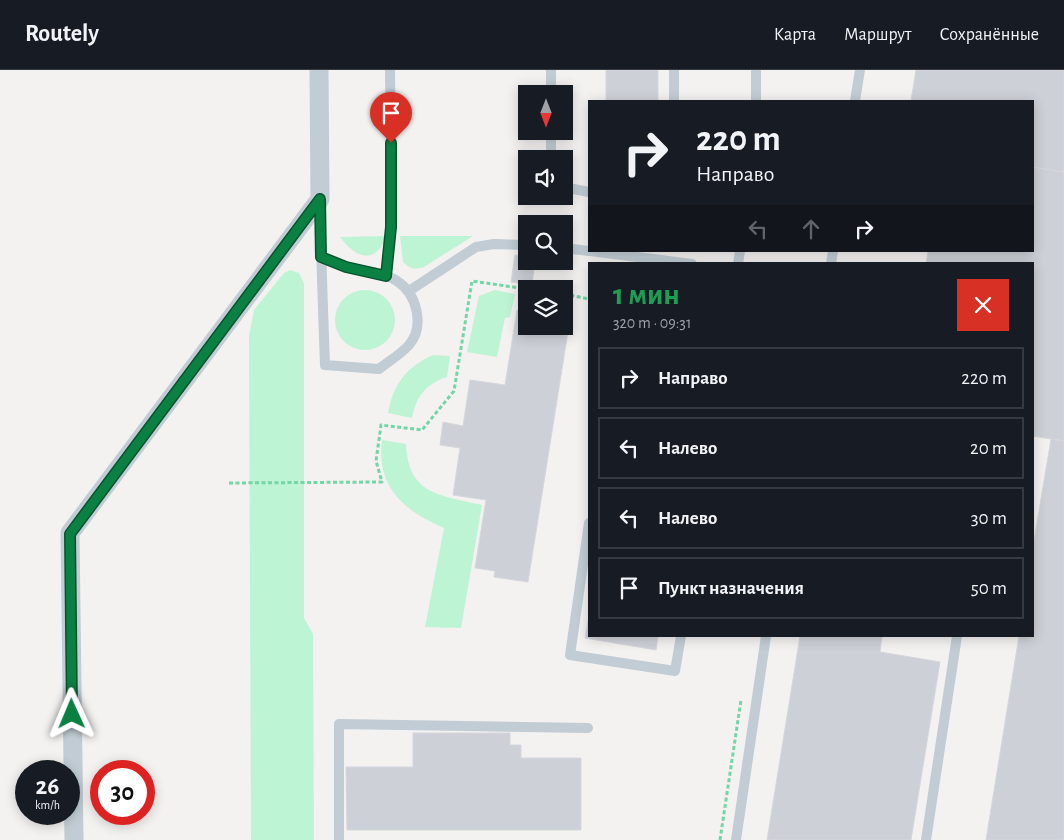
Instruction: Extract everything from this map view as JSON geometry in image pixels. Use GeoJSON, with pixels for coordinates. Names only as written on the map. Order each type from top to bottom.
{"type":"FeatureCollection","features":[{"type":"Feature","properties":{"kind":"street"},"geometry":{"type":"LineString","coordinates":[[74,840],[70,534],[320,199],[320,70]]}},
{"type":"Feature","properties":{"kind":"lane"},"geometry":{"type":"LineString","coordinates":[[386,276],[392,221],[390,70]]}},
{"type":"Feature","properties":{"kind":"lane"},"geometry":{"type":"LineString","coordinates":[[551,70],[551,85]]}},
{"type":"Feature","properties":{"kind":"lane"},"geometry":{"type":"LineString","coordinates":[[674,70],[674,100]]}},
{"type":"Feature","properties":{"kind":"lane"},"geometry":{"type":"LineString","coordinates":[[756,70],[756,100]]}},
{"type":"Feature","properties":{"kind":"lane"},"geometry":{"type":"LineString","coordinates":[[855,100],[860,70]]}},
{"type":"Feature","properties":{"kind":"lane"},"geometry":{"type":"LineString","coordinates":[[573,189],[588,192]]}},
{"type":"Feature","properties":{"kind":"lane"},"geometry":{"type":"LineString","coordinates":[[320,199],[321,257],[325,364],[379,369],[410,344],[416,330],[418,316],[408,291],[398,281],[386,276],[346,267],[321,257]]}},
{"type":"Feature","properties":{"kind":"lane"},"geometry":{"type":"LineString","coordinates":[[408,291],[476,247],[494,244],[518,245]]}},
{"type":"Feature","properties":{"kind":"lane"},"geometry":{"type":"LineString","coordinates":[[573,249],[588,251]]}},
{"type":"Feature","properties":{"kind":"lane"},"geometry":{"type":"LineString","coordinates":[[593,252],[627,260],[660,262]]}},
{"type":"Feature","properties":{"kind":"lane"},"geometry":{"type":"LineString","coordinates":[[588,530],[570,655],[675,671],[681,637]]}},
{"type":"Feature","properties":{"kind":"lane"},"geometry":{"type":"LineString","coordinates":[[736,840],[766,637]]}},
{"type":"Feature","properties":{"kind":"lane"},"geometry":{"type":"LineString","coordinates":[[926,840],[957,637]]}},
{"type":"Feature","properties":{"kind":"lane"},"geometry":{"type":"LineString","coordinates":[[339,840],[339,724],[588,728]]}},
{"type":"Feature","properties":{"kind":"path"},"geometry":{"type":"LineString","coordinates":[[228,483],[382,482],[376,461],[381,425],[422,430],[454,391],[472,281],[518,288]]}},
{"type":"Feature","properties":{"kind":"path"},"geometry":{"type":"LineString","coordinates":[[573,296],[588,299]]}},
{"type":"Feature","properties":{"kind":"green space"},"geometry":{"type":"Polygon","coordinates":[[[387,236],[382,246],[376,252],[365,256],[352,250],[340,237],[387,236]]]}},
{"type":"Feature","properties":{"kind":"green space"},"geometry":{"type":"Polygon","coordinates":[[[400,236],[473,236],[424,267],[415,269],[403,262],[400,236]]]}},
{"type":"Feature","properties":{"kind":"green space"},"geometry":{"type":"Polygon","coordinates":[[[290,270],[299,273],[304,284],[304,618],[313,634],[314,840],[251,840],[249,336],[254,310],[284,273],[290,270]]]}},
{"type":"Feature","properties":{"kind":"green space"},"geometry":{"type":"Polygon","coordinates":[[[365,290],[382,295],[390,303],[395,320],[390,337],[382,345],[365,350],[348,345],[340,337],[335,320],[340,303],[348,295],[365,290]]]}},
{"type":"Feature","properties":{"kind":"green space"},"geometry":{"type":"Polygon","coordinates":[[[495,290],[515,294],[510,317],[505,318],[497,357],[467,352],[479,296],[495,290]]]}},
{"type":"Feature","properties":{"kind":"green space"},"geometry":{"type":"Polygon","coordinates":[[[433,355],[450,356],[447,377],[433,383],[423,392],[416,403],[412,418],[388,413],[393,394],[402,378],[415,365],[433,355]]]}},
{"type":"Feature","properties":{"kind":"green space"},"geometry":{"type":"Polygon","coordinates":[[[382,440],[406,444],[408,461],[413,474],[429,490],[440,495],[482,505],[461,628],[425,627],[444,528],[417,514],[405,505],[388,484],[381,457],[382,440]]]}},
{"type":"Feature","properties":{"kind":"building"},"geometry":{"type":"Polygon","coordinates":[[[606,70],[658,70],[658,100],[606,100],[606,70]]]}},
{"type":"Feature","properties":{"kind":"building"},"geometry":{"type":"Polygon","coordinates":[[[916,70],[1064,70],[1064,172],[1034,167],[1034,100],[911,100],[916,70]]]}},
{"type":"Feature","properties":{"kind":"building"},"geometry":{"type":"Polygon","coordinates":[[[1034,167],[1064,172],[1064,441],[1034,436],[1034,262],[926,262],[928,252],[1034,252],[1034,167]]]}},
{"type":"Feature","properties":{"kind":"building"},"geometry":{"type":"Polygon","coordinates":[[[515,255],[518,255],[518,270],[534,270],[533,280],[518,280],[518,283],[511,282],[515,255]]]}},
{"type":"Feature","properties":{"kind":"building"},"geometry":{"type":"Polygon","coordinates":[[[517,310],[518,335],[567,335],[528,582],[494,577],[495,571],[475,568],[486,500],[453,495],[460,448],[440,445],[443,422],[463,426],[470,380],[505,385],[517,310]]]}},
{"type":"Feature","properties":{"kind":"building"},"geometry":{"type":"Polygon","coordinates":[[[1051,439],[1064,441],[1064,840],[986,840],[1019,637],[1034,637],[1034,541],[1051,439]]]}},
{"type":"Feature","properties":{"kind":"building"},"geometry":{"type":"Polygon","coordinates":[[[588,622],[588,637],[658,637],[656,650],[585,638],[588,622]]]}},
{"type":"Feature","properties":{"kind":"building"},"geometry":{"type":"Polygon","coordinates":[[[800,637],[882,637],[880,652],[940,662],[911,840],[767,840],[800,637]]]}},
{"type":"Feature","properties":{"kind":"building"},"geometry":{"type":"Polygon","coordinates":[[[413,733],[510,733],[510,745],[521,745],[521,758],[581,758],[581,830],[347,830],[346,767],[413,767],[413,733]]]}},
{"type":"Feature","properties":{"kind":"route"},"geometry":{"type":"LineString","coordinates":[[72,714],[70,534],[320,199],[321,257],[346,267],[386,276],[392,216],[391,143]]}}]}
